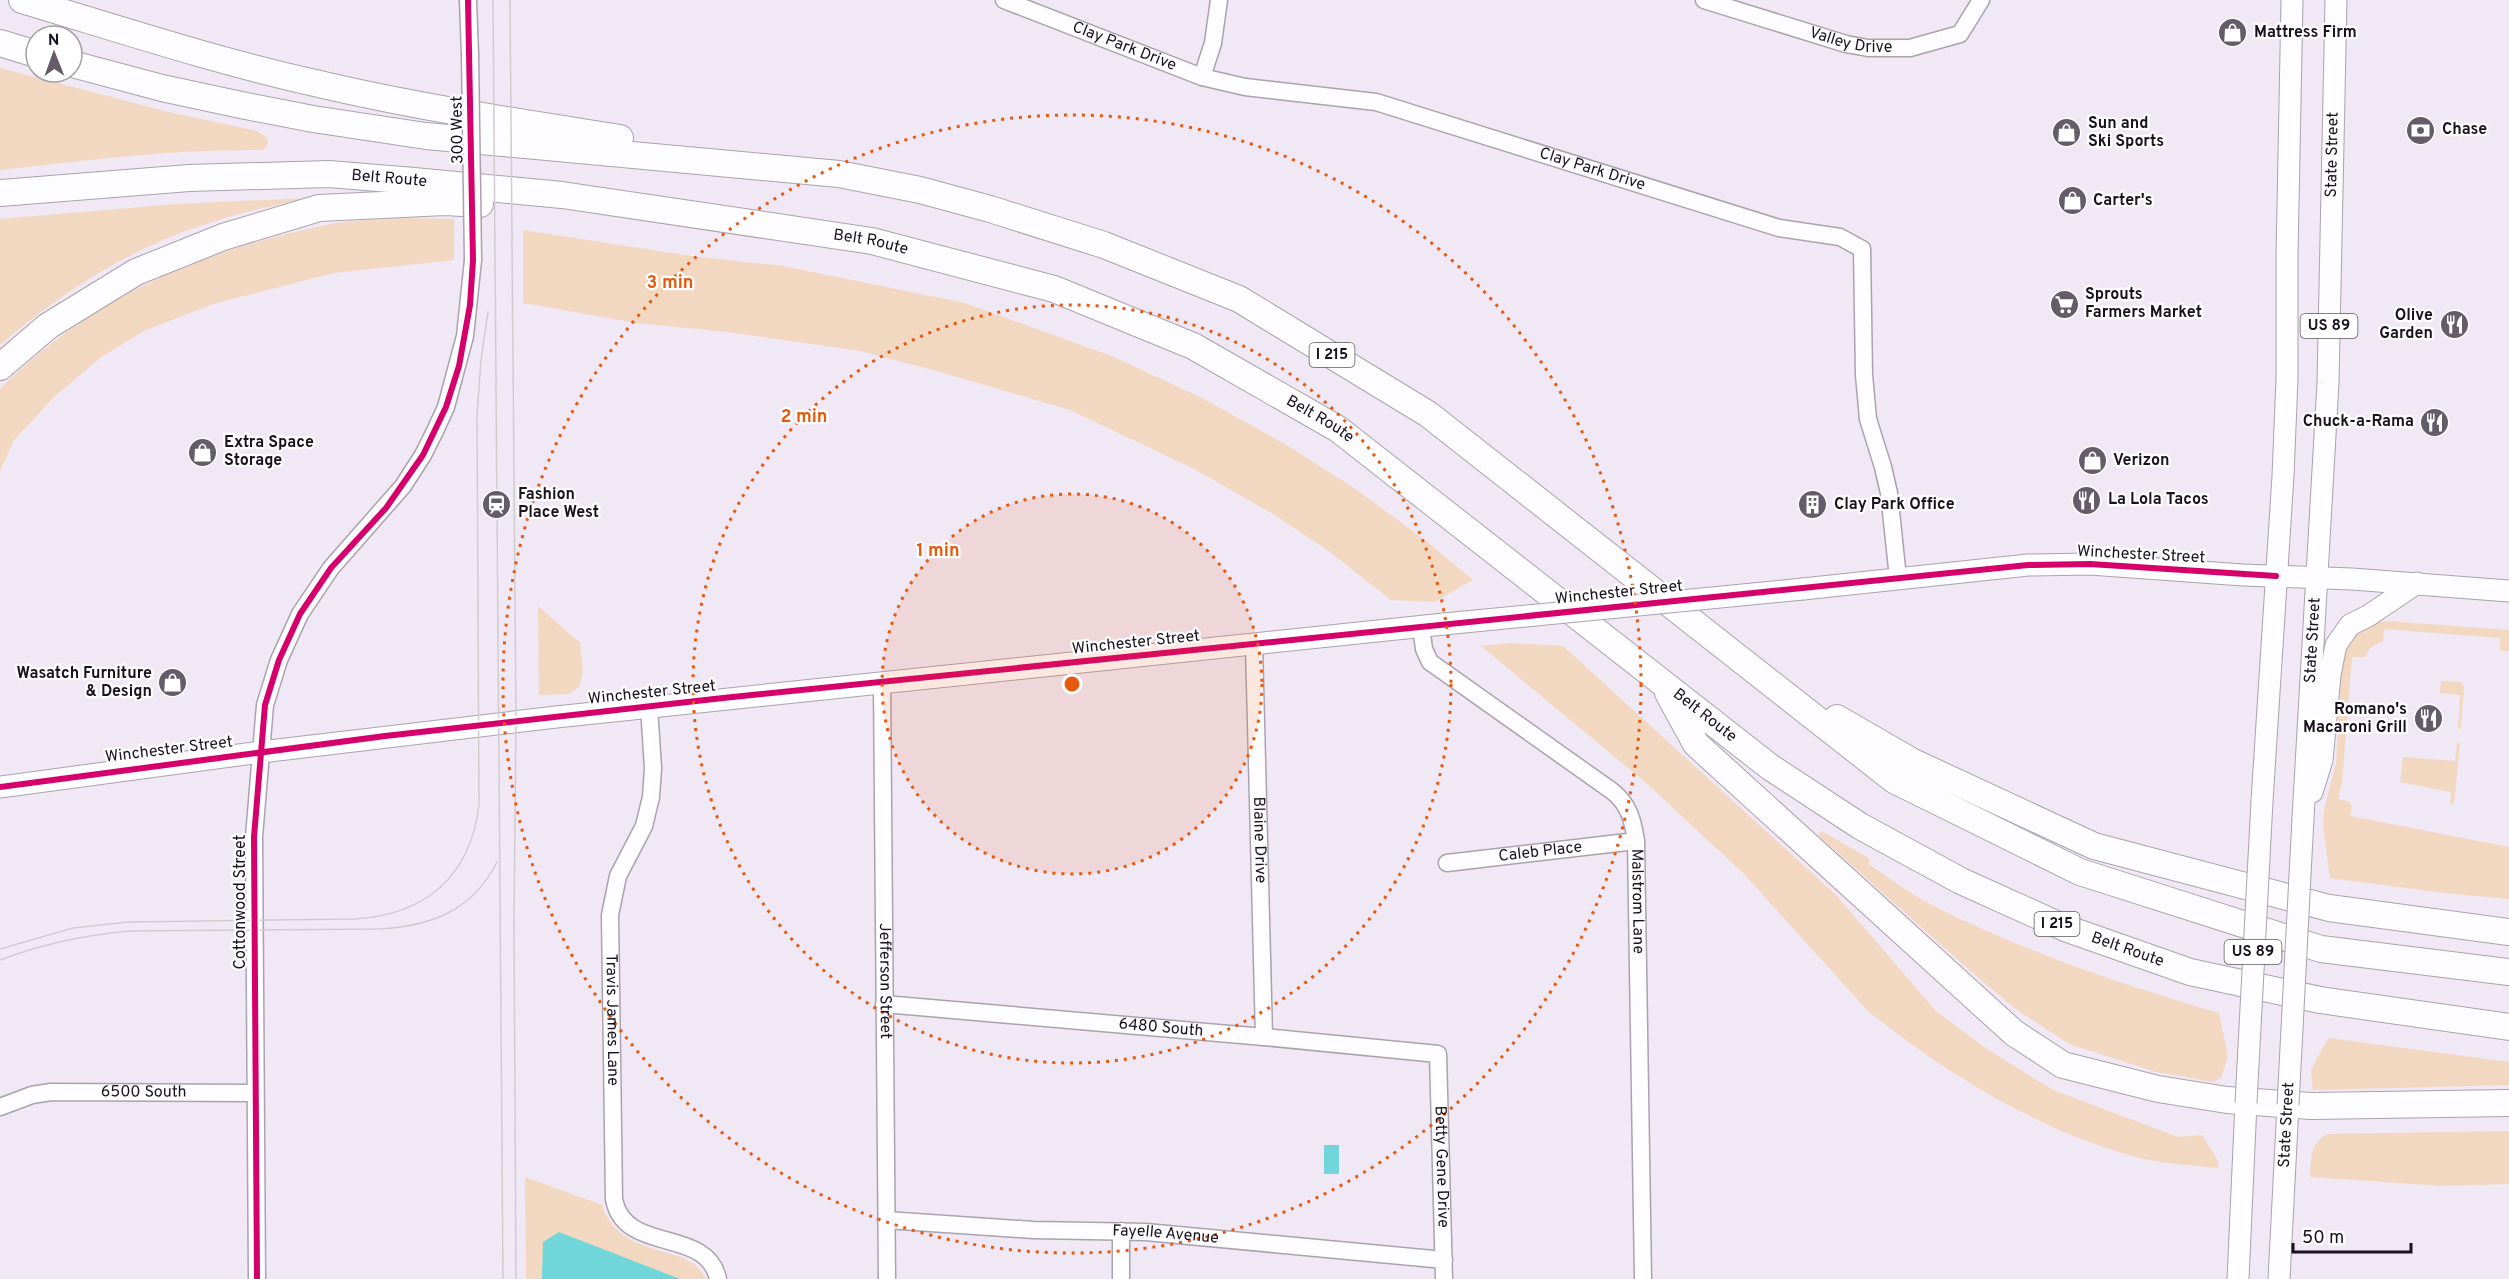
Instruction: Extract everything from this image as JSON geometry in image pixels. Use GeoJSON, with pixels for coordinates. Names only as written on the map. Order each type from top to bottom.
{"type":"FeatureCollection","features":[{"type":"Feature","properties":{"kind":"highway"},"geometry":{"type":"LineString","coordinates":[[22,0],[218,59],[422,106],[839,174]]}},
{"type":"Feature","properties":{"kind":"highway"},"geometry":{"type":"LineString","coordinates":[[0,43],[24,50]]}},
{"type":"Feature","properties":{"kind":"highway","name":"I 215"},"geometry":{"type":"LineString","coordinates":[[84,67],[162,88],[241,105],[313,119],[426,136],[839,174],[920,190],[990,209],[1104,245],[1239,299],[1428,414],[1894,780],[2080,872],[2321,949],[2509,972]]}},
{"type":"Feature","properties":{"kind":"highway","name":"Belt Route"},"geometry":{"type":"LineString","coordinates":[[0,194],[189,178],[329,174],[562,195],[872,241],[1054,289],[1193,346],[1338,429],[1770,767],[1860,826],[1961,881],[2065,928],[2190,972],[2320,1000],[2509,1027]]}},
{"type":"Feature","properties":{"kind":"highway"},"geometry":{"type":"LineString","coordinates":[[0,367],[48,326],[136,272],[223,237],[319,208],[445,202],[695,215]]}},
{"type":"Feature","properties":{"kind":"highway"},"geometry":{"type":"LineString","coordinates":[[1756,671],[1913,762],[2094,846],[2329,908],[2509,932]]}},
{"type":"Feature","properties":{"kind":"highway"},"geometry":{"type":"LineString","coordinates":[[1662,683],[1696,744],[2014,1033],[2063,1065],[2158,1089],[2246,1103],[2288,1105],[2509,1103]]}},
{"type":"Feature","properties":{"kind":"main road","name":"US 89"},"geometry":{"type":"LineString","coordinates":[[2238,1279],[2262,801],[2287,379],[2286,256],[2292,0]]}},
{"type":"Feature","properties":{"kind":"main road","name":"State Street"},"geometry":{"type":"LineString","coordinates":[[2279,1279],[2328,383],[2336,0]]}},
{"type":"Feature","properties":{"kind":"main road","name":"Winchester Street"},"geometry":{"type":"LineString","coordinates":[[0,787],[261,752],[649,707],[2028,565],[2090,564],[2417,583],[2509,591]]}},
{"type":"Feature","properties":{"kind":"main road"},"geometry":{"type":"LineString","coordinates":[[2303,818],[2322,760],[2330,675],[2336,645],[2350,625],[2368,616],[2417,583]]}},
{"type":"Feature","properties":{"kind":"street","name":"300 West"},"geometry":{"type":"LineString","coordinates":[[468,0],[473,260]]}},
{"type":"Feature","properties":{"kind":"street","name":"Clay Park Drive"},"geometry":{"type":"LineString","coordinates":[[1004,0],[1202,77],[1245,87],[1376,102],[1779,228],[1840,237],[1862,249],[1864,375],[1868,419],[1887,484],[1898,578]]}},
{"type":"Feature","properties":{"kind":"street"},"geometry":{"type":"LineString","coordinates":[[1202,77],[1213,43],[1219,0]]}},
{"type":"Feature","properties":{"kind":"street","name":"Valley Drive"},"geometry":{"type":"LineString","coordinates":[[1704,0],[1846,44],[1890,49],[1910,48],[1960,34],[1981,0]]}},
{"type":"Feature","properties":{"kind":"street","name":"Cottonwood Street"},"geometry":{"type":"LineString","coordinates":[[256,1279],[254,837],[265,705],[270,685],[300,614],[331,568],[403,486],[423,455],[446,407],[465,336],[473,260]]}},
{"type":"Feature","properties":{"kind":"street","name":"Malstrom Lane"},"geometry":{"type":"LineString","coordinates":[[1421,626],[1424,649],[1430,662],[1621,797],[1628,809],[1636,841],[1643,1279]]}},
{"type":"Feature","properties":{"kind":"street","name":"Blaine Drive"},"geometry":{"type":"LineString","coordinates":[[1254,644],[1263,1037]]}},
{"type":"Feature","properties":{"kind":"street","name":"Jefferson Street"},"geometry":{"type":"LineString","coordinates":[[882,683],[887,1279]]}},
{"type":"Feature","properties":{"kind":"street","name":"Travis James Lane"},"geometry":{"type":"LineString","coordinates":[[649,707],[653,768],[651,797],[644,826],[618,876],[610,915],[614,1199],[622,1220],[632,1229],[698,1251],[709,1258],[716,1269],[718,1279]]}},
{"type":"Feature","properties":{"kind":"street","name":"Caleb Place"},"geometry":{"type":"LineString","coordinates":[[1447,863],[1636,841]]}},
{"type":"Feature","properties":{"kind":"street","name":"6480 South"},"geometry":{"type":"LineString","coordinates":[[884,1004],[1438,1054]]}},
{"type":"Feature","properties":{"kind":"street","name":"Betty Gene Drive"},"geometry":{"type":"LineString","coordinates":[[1438,1054],[1444,1279]]}},
{"type":"Feature","properties":{"kind":"street","name":"6500 South"},"geometry":{"type":"LineString","coordinates":[[0,1107],[32,1095],[63,1092],[254,1093]]}},
{"type":"Feature","properties":{"kind":"street","name":"Fayelle Avenue"},"geometry":{"type":"LineString","coordinates":[[886,1220],[1032,1230],[1121,1230],[1444,1260]]}},
{"type":"Feature","properties":{"kind":"street"},"geometry":{"type":"LineString","coordinates":[[1121,1230],[1121,1279]]}},
{"type":"Feature","properties":{"kind":"shaded area"},"geometry":{"type":"Polygon","coordinates":[[[0,68],[24,74],[24,84],[61,84],[169,112],[257,131],[267,138],[268,144],[263,150],[164,153],[0,170],[0,68]]]}},
{"type":"Feature","properties":{"kind":"shaded area"},"geometry":{"type":"Polygon","coordinates":[[[307,198],[213,222],[146,248],[70,291],[0,345],[0,219],[176,204],[307,198]]]}},
{"type":"Feature","properties":{"kind":"shaded area"},"geometry":{"type":"Polygon","coordinates":[[[409,218],[454,219],[454,260],[334,273],[213,304],[144,331],[100,358],[54,397],[14,440],[0,471],[0,389],[29,362],[90,316],[155,280],[226,251],[332,224],[409,218]]]}},
{"type":"Feature","properties":{"kind":"shaded area"},"geometry":{"type":"Polygon","coordinates":[[[523,230],[691,256],[783,266],[965,303],[1114,357],[1204,399],[1285,444],[1354,488],[1425,540],[1473,580],[1434,602],[1391,600],[1330,552],[1273,514],[1194,469],[1070,410],[940,372],[860,351],[727,332],[636,323],[523,303],[523,230]]]}},
{"type":"Feature","properties":{"kind":"shaded area"},"geometry":{"type":"Polygon","coordinates":[[[538,606],[580,643],[583,671],[579,687],[568,694],[539,695],[538,606]]]}},
{"type":"Feature","properties":{"kind":"shaded area"},"geometry":{"type":"Polygon","coordinates":[[[2387,621],[2509,630],[2509,652],[2500,650],[2500,638],[2384,629],[2383,641],[2370,648],[2365,657],[2352,657],[2342,783],[2338,799],[2348,801],[2352,806],[2350,816],[2509,847],[2509,899],[2330,878],[2323,826],[2324,810],[2336,763],[2341,658],[2353,634],[2374,623],[2387,621]]]}},
{"type":"Feature","properties":{"kind":"shaded area"},"geometry":{"type":"Polygon","coordinates":[[[1510,643],[1563,646],[1836,895],[1936,1011],[1987,1049],[2053,1090],[2178,1137],[2202,1135],[2217,1159],[2219,1168],[2143,1159],[2096,1145],[2061,1131],[1993,1097],[1898,1034],[1868,1011],[1743,873],[1645,782],[1481,646],[1510,643]]]}},
{"type":"Feature","properties":{"kind":"shaded area"},"geometry":{"type":"Polygon","coordinates":[[[2441,681],[2461,682],[2464,687],[2461,729],[2458,728],[2460,695],[2440,693],[2441,681]]]}},
{"type":"Feature","properties":{"kind":"shaded area"},"geometry":{"type":"Polygon","coordinates":[[[2457,743],[2460,743],[2454,805],[2450,803],[2451,792],[2400,782],[2403,757],[2455,761],[2457,743]]]}},
{"type":"Feature","properties":{"kind":"shaded area"},"geometry":{"type":"Polygon","coordinates":[[[1822,831],[1870,859],[1868,864],[1914,895],[1993,934],[2067,964],[2219,1013],[2228,1056],[2221,1078],[2213,1082],[2156,1072],[2069,1044],[2017,1010],[1975,975],[1818,835],[1822,831]]]}},
{"type":"Feature","properties":{"kind":"shaded area"},"geometry":{"type":"Polygon","coordinates":[[[2328,1038],[2509,1062],[2509,1085],[2313,1090],[2311,1070],[2328,1038]]]}},
{"type":"Feature","properties":{"kind":"shaded area"},"geometry":{"type":"Polygon","coordinates":[[[2509,1131],[2509,1184],[2442,1186],[2310,1177],[2314,1147],[2327,1134],[2509,1131]]]}},
{"type":"Feature","properties":{"kind":"shaded area"},"geometry":{"type":"Polygon","coordinates":[[[525,1177],[602,1205],[611,1223],[624,1236],[639,1244],[685,1259],[697,1267],[706,1279],[526,1279],[525,1177]]]}},
{"type":"Feature","properties":{"kind":"water"},"geometry":{"type":"Polygon","coordinates":[[[1324,1145],[1339,1145],[1339,1174],[1324,1174],[1324,1145]]]}},
{"type":"Feature","properties":{"kind":"water"},"geometry":{"type":"Polygon","coordinates":[[[559,1232],[680,1279],[542,1279],[543,1242],[559,1232]]]}},
{"type":"Feature","properties":{"kind":"tram line"},"geometry":{"type":"LineString","coordinates":[[493,0],[503,1279]]}},
{"type":"Feature","properties":{"kind":"tram line"},"geometry":{"type":"LineString","coordinates":[[510,0],[516,721],[514,923],[516,1279]]}},
{"type":"Feature","properties":{"kind":"tram line"},"geometry":{"type":"LineString","coordinates":[[0,949],[73,928],[128,922],[354,919],[380,916],[423,900],[455,871],[466,852],[479,804],[477,415],[481,360],[488,312]]}},
{"type":"Feature","properties":{"kind":"tram line"},"geometry":{"type":"LineString","coordinates":[[0,960],[64,941],[130,931],[379,929],[416,924],[449,913],[463,904],[487,879],[497,862]]}},
{"type":"Feature","properties":{"kind":"cycle path"},"geometry":{"type":"LineString","coordinates":[[257,1279],[254,837],[265,705],[279,660],[300,614],[331,568],[386,508],[423,455],[446,407],[459,366],[470,305],[473,260],[468,0]]}},
{"type":"Feature","properties":{"kind":"cycle path"},"geometry":{"type":"LineString","coordinates":[[0,787],[385,736],[723,698],[2028,565],[2090,564],[2276,576]]}},
{"type":"Feature","properties":{"kind":"place","name":"Mattress Firm"},"geometry":{"type":"Point","coordinates":[2233,33]}},
{"type":"Feature","properties":{"kind":"place","name":"Chase"},"geometry":{"type":"Point","coordinates":[2421,130]}},
{"type":"Feature","properties":{"kind":"place","name":"Sun and Ski Sports"},"geometry":{"type":"Point","coordinates":[2067,133]}},
{"type":"Feature","properties":{"kind":"place","name":"Carter's"},"geometry":{"type":"Point","coordinates":[2072,201]}},
{"type":"Feature","properties":{"kind":"place","name":"Sprouts Farmers Market"},"geometry":{"type":"Point","coordinates":[2064,304]}},
{"type":"Feature","properties":{"kind":"place","name":"Olive Garden"},"geometry":{"type":"Point","coordinates":[2454,325]}},
{"type":"Feature","properties":{"kind":"place","name":"Chuck-a-Rama"},"geometry":{"type":"Point","coordinates":[2435,422]}},
{"type":"Feature","properties":{"kind":"place","name":"Extra Space Storage"},"geometry":{"type":"Point","coordinates":[203,452]}},
{"type":"Feature","properties":{"kind":"place","name":"Verizon"},"geometry":{"type":"Point","coordinates":[2092,461]}},
{"type":"Feature","properties":{"kind":"place","name":"La Lola Tacos"},"geometry":{"type":"Point","coordinates":[2087,500]}},
{"type":"Feature","properties":{"kind":"place","name":"Fashion Place West"},"geometry":{"type":"Point","coordinates":[497,504]}},
{"type":"Feature","properties":{"kind":"place","name":"Clay Park Office"},"geometry":{"type":"Point","coordinates":[1813,505]}},
{"type":"Feature","properties":{"kind":"place","name":"Wasatch Furniture & Design"},"geometry":{"type":"Point","coordinates":[173,683]}},
{"type":"Feature","properties":{"kind":"place","name":"Romano's Macaroni Grill"},"geometry":{"type":"Point","coordinates":[2428,719]}}]}
